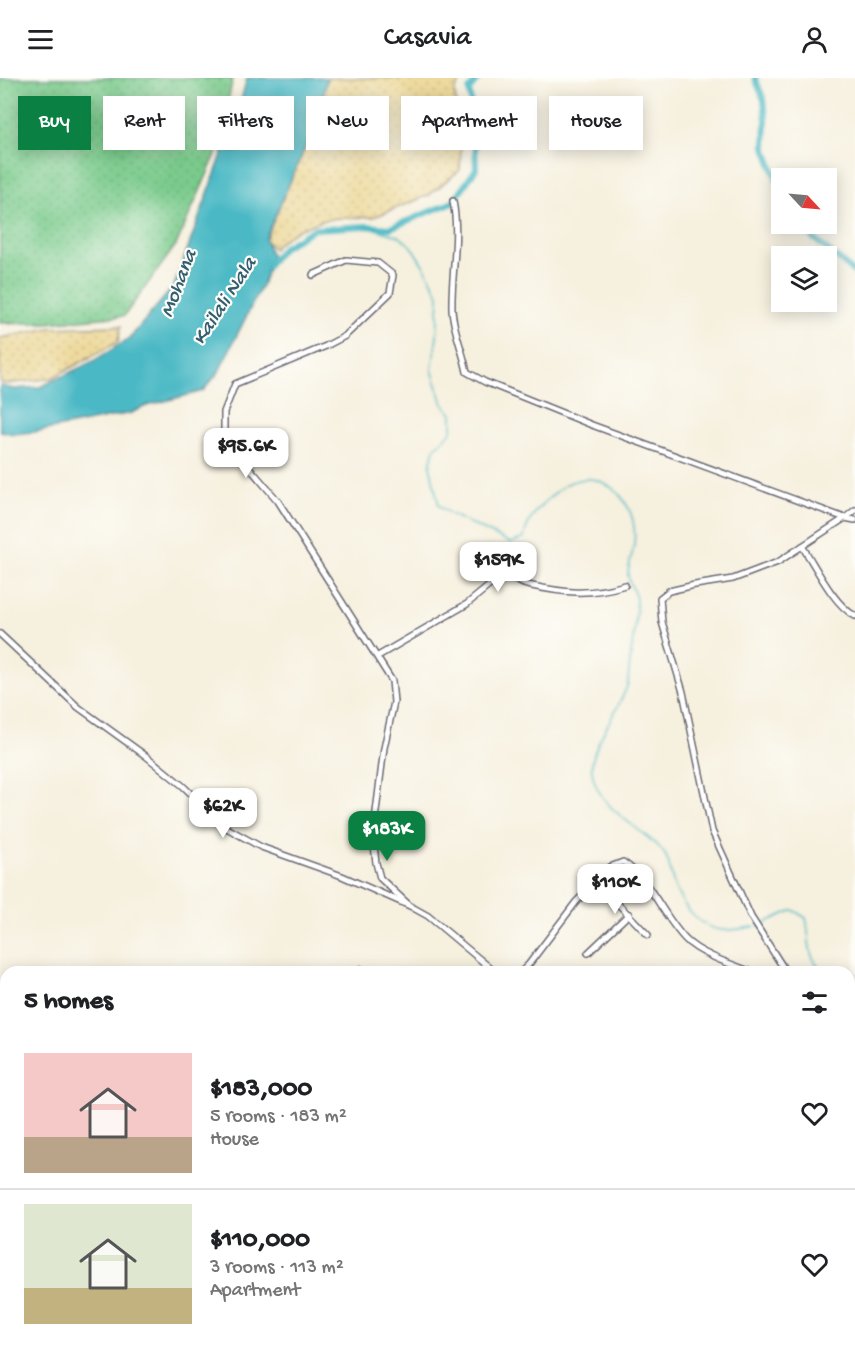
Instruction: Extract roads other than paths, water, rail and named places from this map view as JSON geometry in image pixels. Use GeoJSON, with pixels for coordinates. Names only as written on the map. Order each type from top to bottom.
{"type":"FeatureCollection","features":[{"type":"Feature","properties":{"kind":"street"},"geometry":{"type":"LineString","coordinates":[[453,201],[457,239],[452,309],[467,372],[485,382],[592,425],[855,520]]}},
{"type":"Feature","properties":{"kind":"street"},"geometry":{"type":"LineString","coordinates":[[313,275],[346,260],[378,263],[393,275],[390,293],[345,336],[235,384],[224,412],[224,438],[278,501],[392,681],[394,702],[384,748],[373,836],[380,878],[410,906]]}},
{"type":"Feature","properties":{"kind":"street"},"geometry":{"type":"LineString","coordinates":[[782,966],[752,917],[712,831],[683,692],[662,622],[660,598],[669,591],[733,579],[778,562],[855,510]]}},
{"type":"Feature","properties":{"kind":"street"},"geometry":{"type":"LineString","coordinates":[[802,546],[838,602],[855,616]]}},
{"type":"Feature","properties":{"kind":"street"},"geometry":{"type":"LineString","coordinates":[[378,656],[467,604],[501,576],[509,576],[524,585],[579,594],[597,593],[625,585]]}},
{"type":"Feature","properties":{"kind":"street"},"geometry":{"type":"LineString","coordinates":[[0,634],[78,707],[183,786],[225,827],[261,847],[342,876],[410,906],[428,916],[488,966]]}},
{"type":"Feature","properties":{"kind":"street"},"geometry":{"type":"LineString","coordinates":[[527,966],[576,902],[610,867],[622,862],[640,876],[686,941],[702,951],[738,966]]}},
{"type":"Feature","properties":{"kind":"street"},"geometry":{"type":"LineString","coordinates":[[596,881],[648,935]]}},
{"type":"Feature","properties":{"kind":"street"},"geometry":{"type":"LineString","coordinates":[[588,953],[629,914]]}},
{"type":"Feature","properties":{"kind":"water","name":"Mohana"},"geometry":{"type":"Polygon","coordinates":[[[247,78],[327,78],[323,96],[306,96],[306,146],[265,239],[272,257],[263,283],[218,373],[203,391],[146,406],[131,413],[41,431],[14,434],[0,431],[0,386],[14,389],[40,387],[92,362],[129,339],[174,286],[224,150],[294,150],[294,96],[242,96],[247,78]]]}},
{"type":"Feature","properties":{"kind":"waterway","name":"Kailali Nala"},"geometry":{"type":"LineString","coordinates":[[266,267],[284,247],[314,229],[365,226],[390,228],[453,202],[476,169],[474,119],[469,90],[479,78]]}},
{"type":"Feature","properties":{"kind":"waterway","name":"Kailali Nala"},"geometry":{"type":"LineString","coordinates":[[755,78],[764,100],[765,147],[773,168]]}},
{"type":"Feature","properties":{"kind":"waterway"},"geometry":{"type":"LineString","coordinates":[[365,226],[399,236],[411,246],[439,295],[437,336],[432,370],[443,404],[452,414],[452,431],[434,449],[430,466],[439,506],[452,515],[511,543],[524,538],[529,523],[543,504],[565,485],[576,481],[588,479],[604,483],[619,494],[629,509],[635,535],[628,575],[636,598],[636,611],[628,683],[595,750],[592,761],[595,784],[609,805],[663,851],[679,896],[696,918],[720,930],[754,927]]}},
{"type":"Feature","properties":{"kind":"waterway","name":"Kailali Nala"},"geometry":{"type":"LineString","coordinates":[[810,234],[855,273]]}},
{"type":"Feature","properties":{"kind":"waterway"},"geometry":{"type":"LineString","coordinates":[[758,926],[793,910],[806,918],[811,954],[818,966]]}}]}
